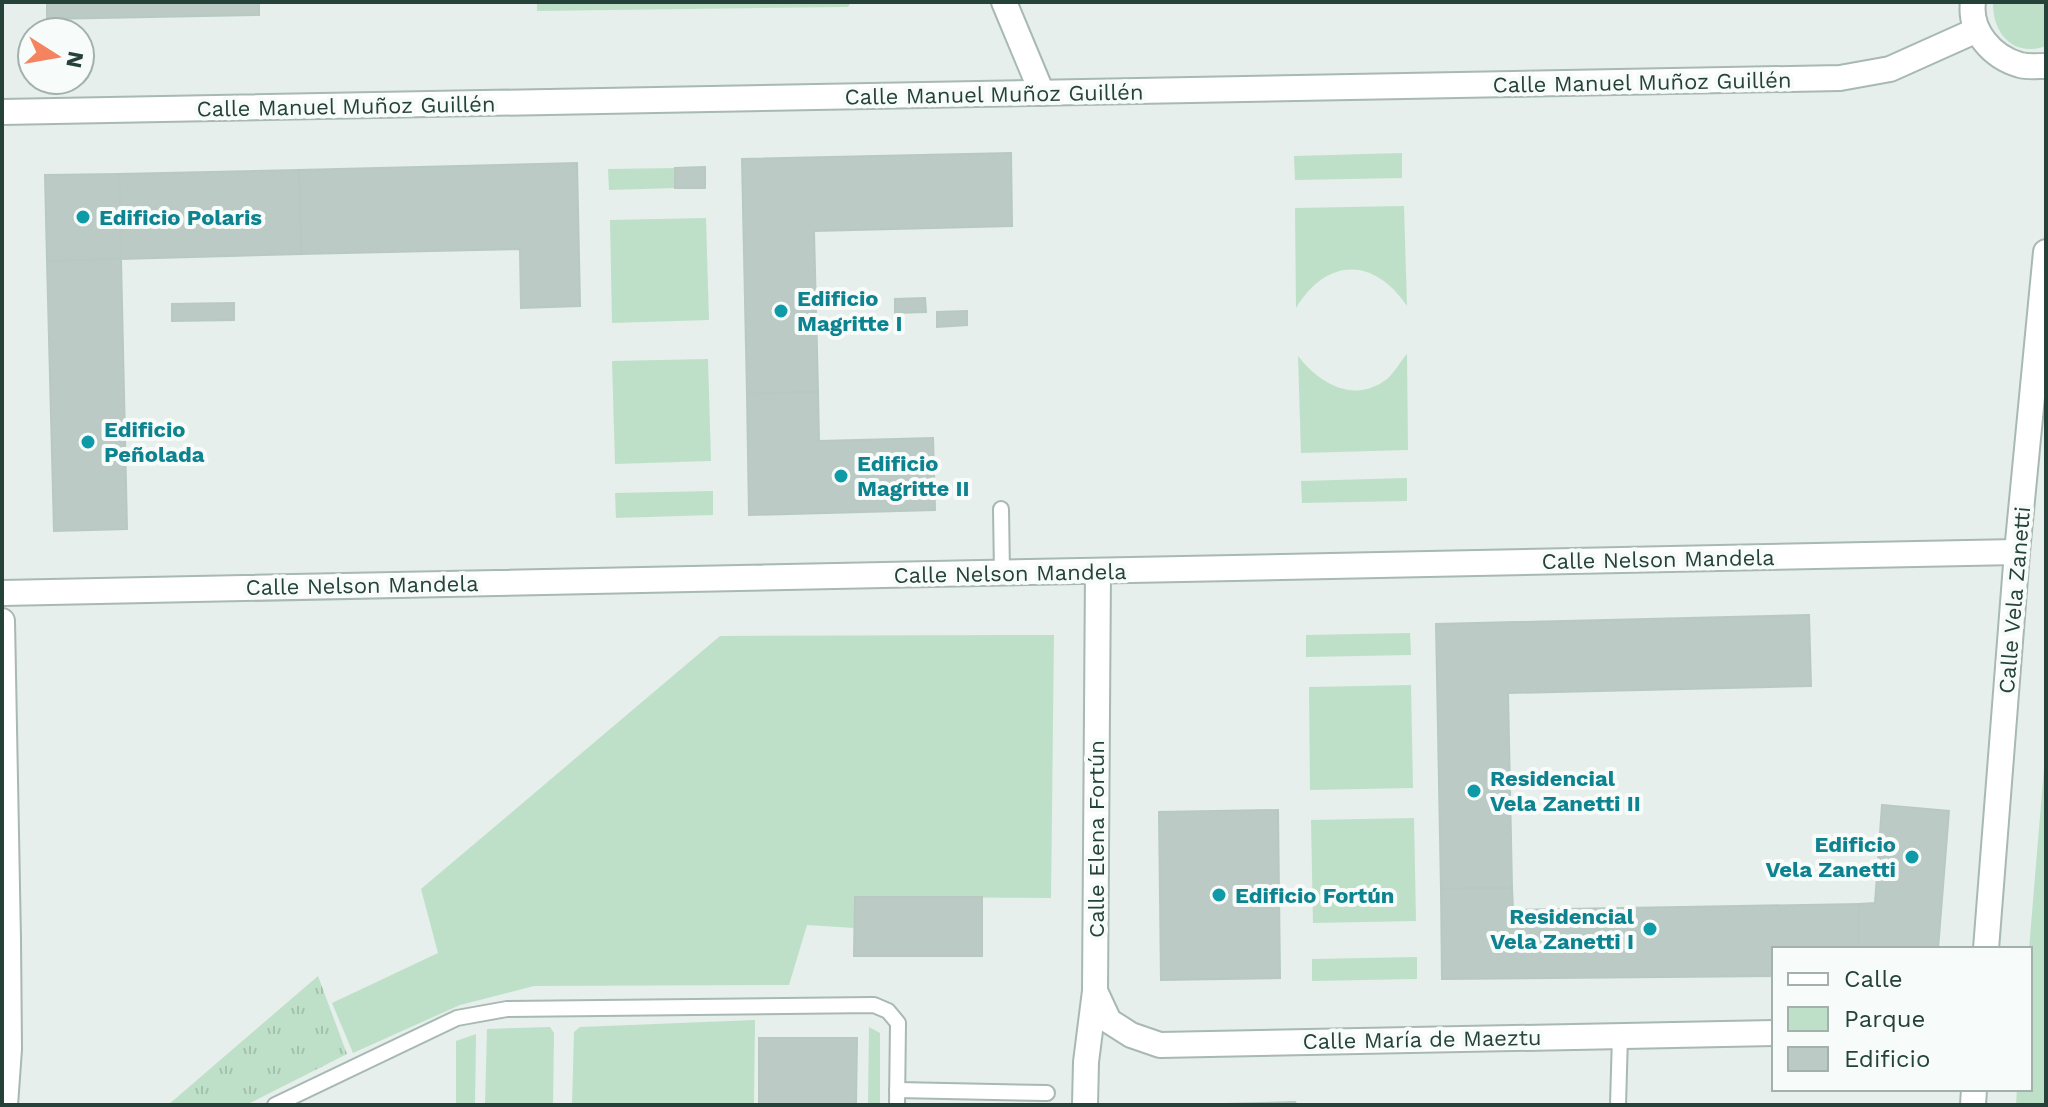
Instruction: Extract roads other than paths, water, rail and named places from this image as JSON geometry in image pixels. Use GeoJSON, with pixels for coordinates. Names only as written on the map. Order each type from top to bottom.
{"type":"FeatureCollection","features":[{"type":"Feature","properties":{"kind":"street"},"geometry":{"type":"LineString","coordinates":[[1004,2],[1042,93]]}},
{"type":"Feature","properties":{"kind":"street"},"geometry":{"type":"LineString","coordinates":[[1973,2],[1972,14],[1977,30],[2000,57],[2022,66],[2046,66]]}},
{"type":"Feature","properties":{"kind":"street","name":"Calle Manuel Muñoz Guillén"},"geometry":{"type":"LineString","coordinates":[[2,112],[1840,78],[1890,69],[1977,30]]}},
{"type":"Feature","properties":{"kind":"street","name":"Calle Vela Zanetti"},"geometry":{"type":"LineString","coordinates":[[1986,947],[2017,552],[2046,252]]}},
{"type":"Feature","properties":{"kind":"street","name":"Calle Nelson Mandela"},"geometry":{"type":"LineString","coordinates":[[2,593],[2017,552]]}},
{"type":"Feature","properties":{"kind":"street","name":"Calle Elena Fortún"},"geometry":{"type":"LineString","coordinates":[[1085,1105],[1086,1062],[1095,991],[1098,572]]}},
{"type":"Feature","properties":{"kind":"street"},"geometry":{"type":"LineString","coordinates":[[2,621],[9,1049],[5,1105]]}},
{"type":"Feature","properties":{"kind":"street","name":"Calle María de Maeztu"},"geometry":{"type":"LineString","coordinates":[[1095,991],[1109,1021],[1131,1035],[1160,1045],[1772,1033]]}},
{"type":"Feature","properties":{"kind":"lane"},"geometry":{"type":"LineString","coordinates":[[1001,509],[1002,573]]}},
{"type":"Feature","properties":{"kind":"lane"},"geometry":{"type":"LineString","coordinates":[[275,1105],[457,1018],[507,1009],[874,1005],[888,1011],[898,1023],[897,1098],[1047,1093]]}},
{"type":"Feature","properties":{"kind":"lane"},"geometry":{"type":"LineString","coordinates":[[1618,1105],[1620,1036]]}},
{"type":"Feature","properties":{"kind":"place","name":"Edificio Polaris"},"geometry":{"type":"Point","coordinates":[83,217]}},
{"type":"Feature","properties":{"kind":"place","name":"Edificio Magritte I"},"geometry":{"type":"Point","coordinates":[781,311]}},
{"type":"Feature","properties":{"kind":"place","name":"Edificio Peñolada"},"geometry":{"type":"Point","coordinates":[88,442]}},
{"type":"Feature","properties":{"kind":"place","name":"Edificio Magritte II"},"geometry":{"type":"Point","coordinates":[841,476]}},
{"type":"Feature","properties":{"kind":"place","name":"Residencial Vela Zanetti II"},"geometry":{"type":"Point","coordinates":[1474,791]}},
{"type":"Feature","properties":{"kind":"place","name":"Edificio Vela Zanetti"},"geometry":{"type":"Point","coordinates":[1912,857]}},
{"type":"Feature","properties":{"kind":"place","name":"Edificio Fortún"},"geometry":{"type":"Point","coordinates":[1219,895]}},
{"type":"Feature","properties":{"kind":"place","name":"Residencial Vela Zanetti I"},"geometry":{"type":"Point","coordinates":[1650,929]}}]}
